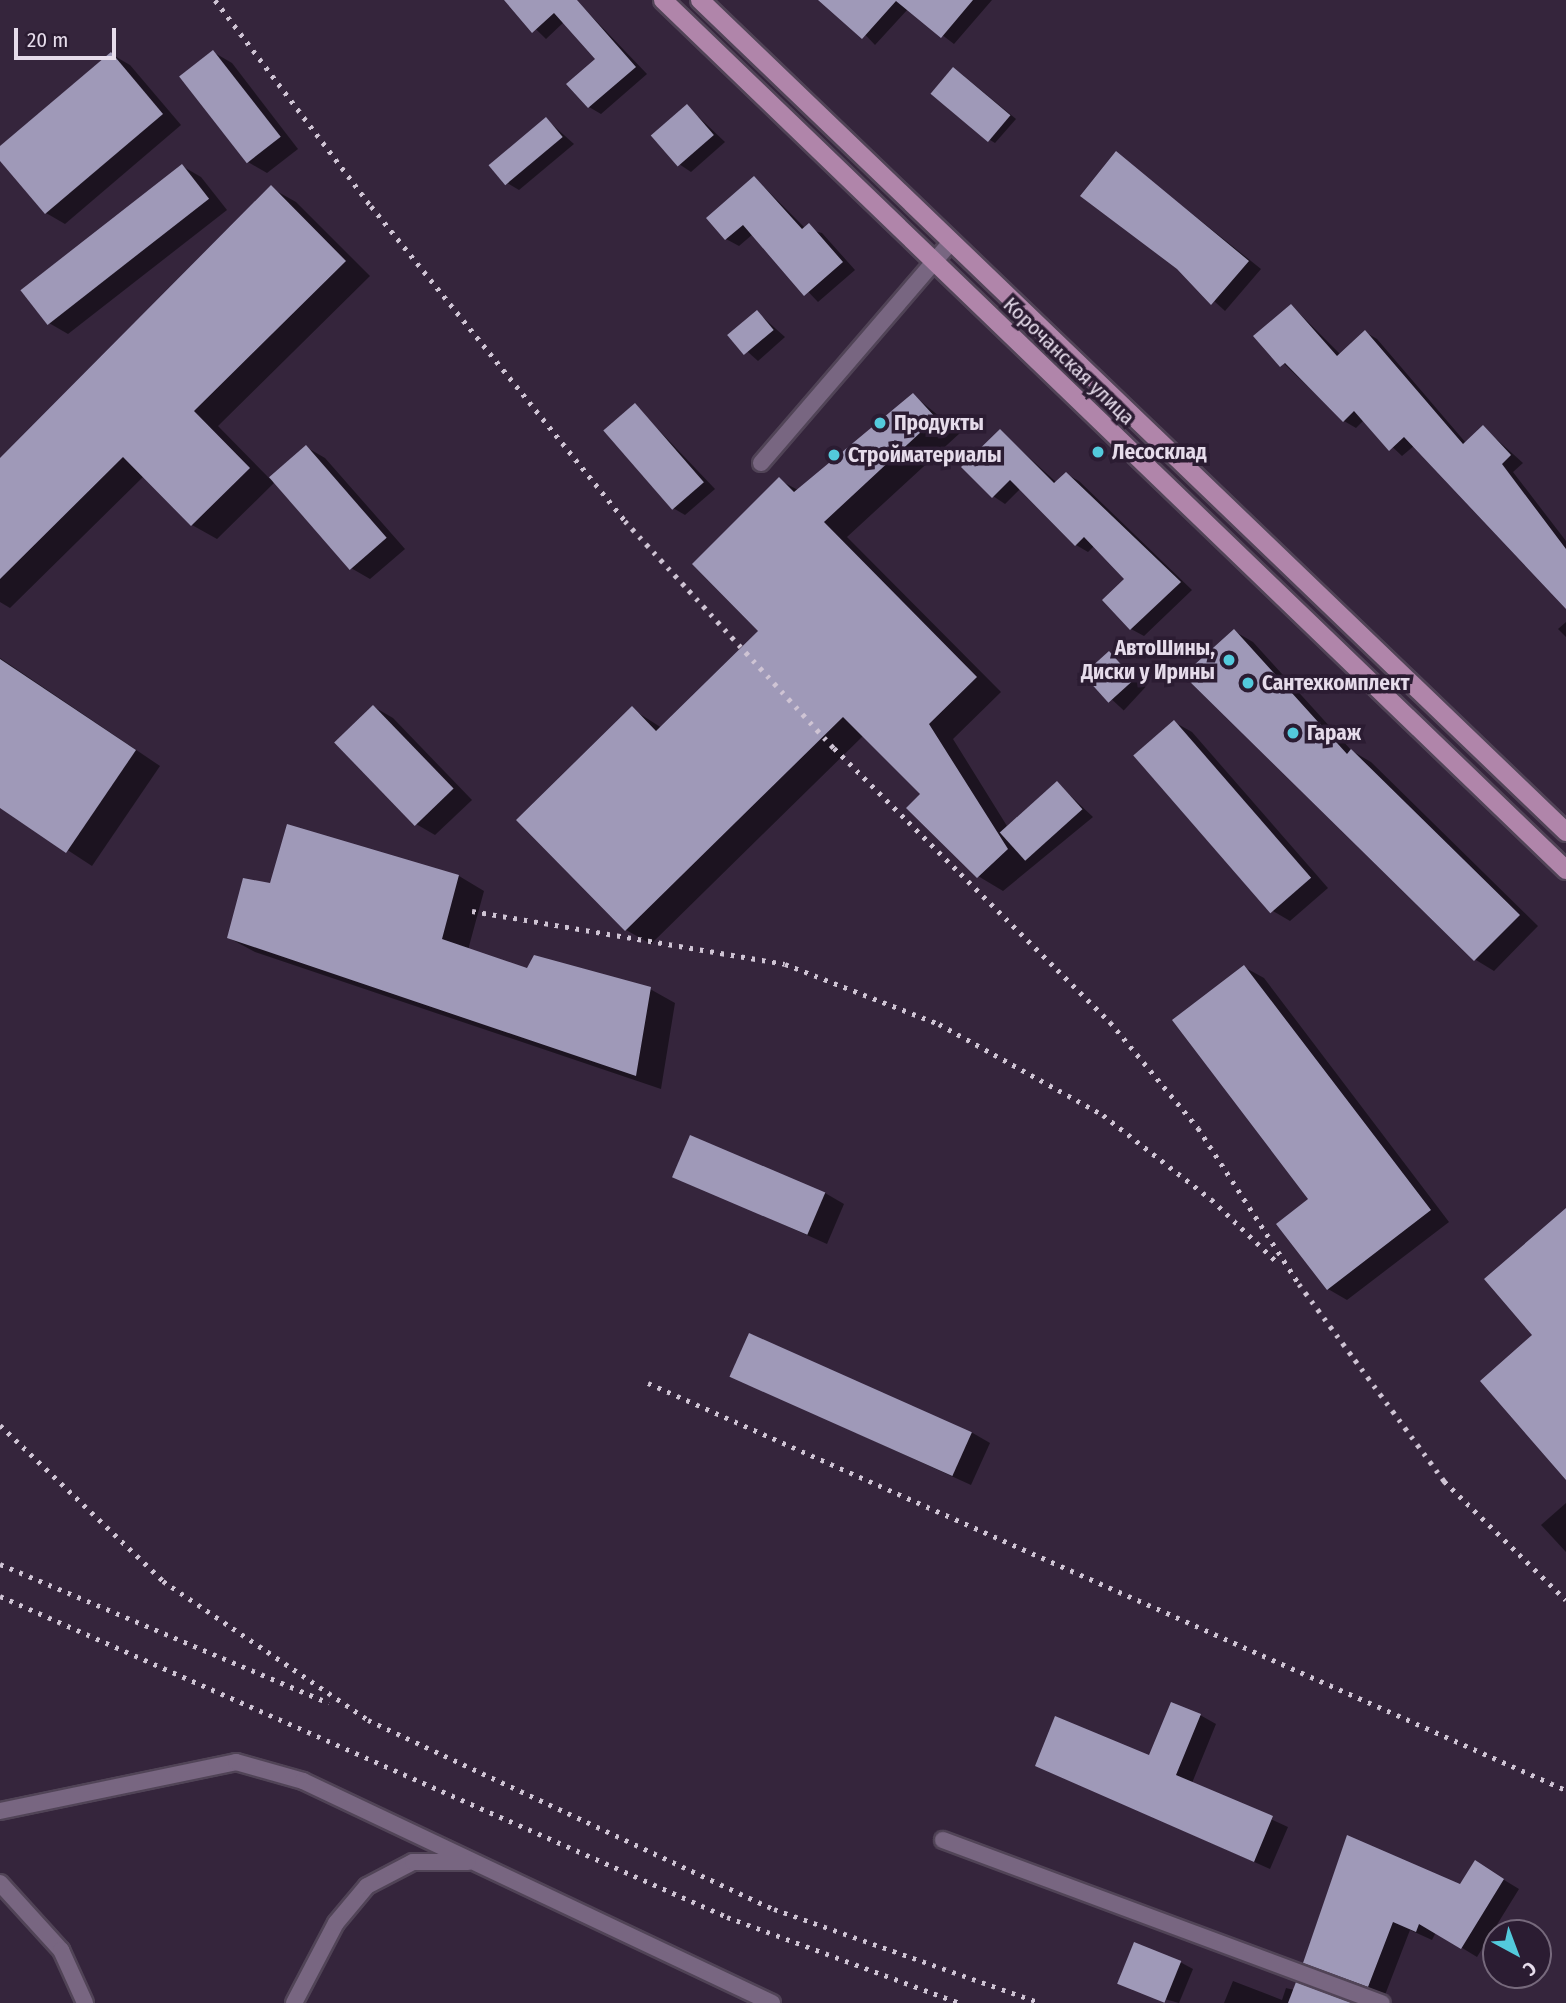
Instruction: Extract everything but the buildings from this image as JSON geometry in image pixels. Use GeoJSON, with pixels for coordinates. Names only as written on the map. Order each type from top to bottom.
{"type":"FeatureCollection","features":[{"type":"Feature","properties":{"kind":"main road","name":"Корочанская улица"},"geometry":{"type":"LineString","coordinates":[[663,0],[1566,870]]}},
{"type":"Feature","properties":{"kind":"main road","name":"Корочанская улица"},"geometry":{"type":"LineString","coordinates":[[700,0],[1566,832]]}},
{"type":"Feature","properties":{"kind":"lane"},"geometry":{"type":"LineString","coordinates":[[761,463],[951,242]]}},
{"type":"Feature","properties":{"kind":"lane"},"geometry":{"type":"LineString","coordinates":[[0,1811],[236,1762],[303,1781],[772,2003]]}},
{"type":"Feature","properties":{"kind":"lane"},"geometry":{"type":"LineString","coordinates":[[943,1840],[1382,2003]]}},
{"type":"Feature","properties":{"kind":"lane"},"geometry":{"type":"LineString","coordinates":[[294,2003],[336,1923],[366,1886],[413,1862],[474,1862]]}},
{"type":"Feature","properties":{"kind":"lane"},"geometry":{"type":"LineString","coordinates":[[0,1883],[61,1950],[85,2003]]}},
{"type":"Feature","properties":{"kind":"railway"},"geometry":{"type":"LineString","coordinates":[[215,0],[371,206],[625,521],[834,748],[1110,1022],[1198,1128],[1299,1284],[1444,1481],[1566,1600]]}},
{"type":"Feature","properties":{"kind":"railway"},"geometry":{"type":"LineString","coordinates":[[472,911],[785,964],[939,1024],[1103,1115],[1211,1199],[1279,1264]]}},
{"type":"Feature","properties":{"kind":"railway"},"geometry":{"type":"LineString","coordinates":[[648,1383],[1566,1790]]}},
{"type":"Feature","properties":{"kind":"railway"},"geometry":{"type":"LineString","coordinates":[[0,1425],[163,1581],[368,1720],[774,1909],[1041,2003]]}},
{"type":"Feature","properties":{"kind":"railway"},"geometry":{"type":"LineString","coordinates":[[0,1564],[329,1703]]}},
{"type":"Feature","properties":{"kind":"railway"},"geometry":{"type":"LineString","coordinates":[[0,1596],[727,1917],[959,2003]]}},
{"type":"Feature","properties":{"kind":"place","name":"Продукты"},"geometry":{"type":"Point","coordinates":[880,423]}},
{"type":"Feature","properties":{"kind":"place","name":"Лесосклад"},"geometry":{"type":"Point","coordinates":[1098,452]}},
{"type":"Feature","properties":{"kind":"place","name":"Стройматериалы"},"geometry":{"type":"Point","coordinates":[834,455]}},
{"type":"Feature","properties":{"kind":"place","name":"АвтоШины, Диски у Ирины"},"geometry":{"type":"Point","coordinates":[1229,660]}},
{"type":"Feature","properties":{"kind":"place","name":"Сантехкомплект"},"geometry":{"type":"Point","coordinates":[1248,683]}},
{"type":"Feature","properties":{"kind":"place","name":"Гараж"},"geometry":{"type":"Point","coordinates":[1293,733]}}]}
